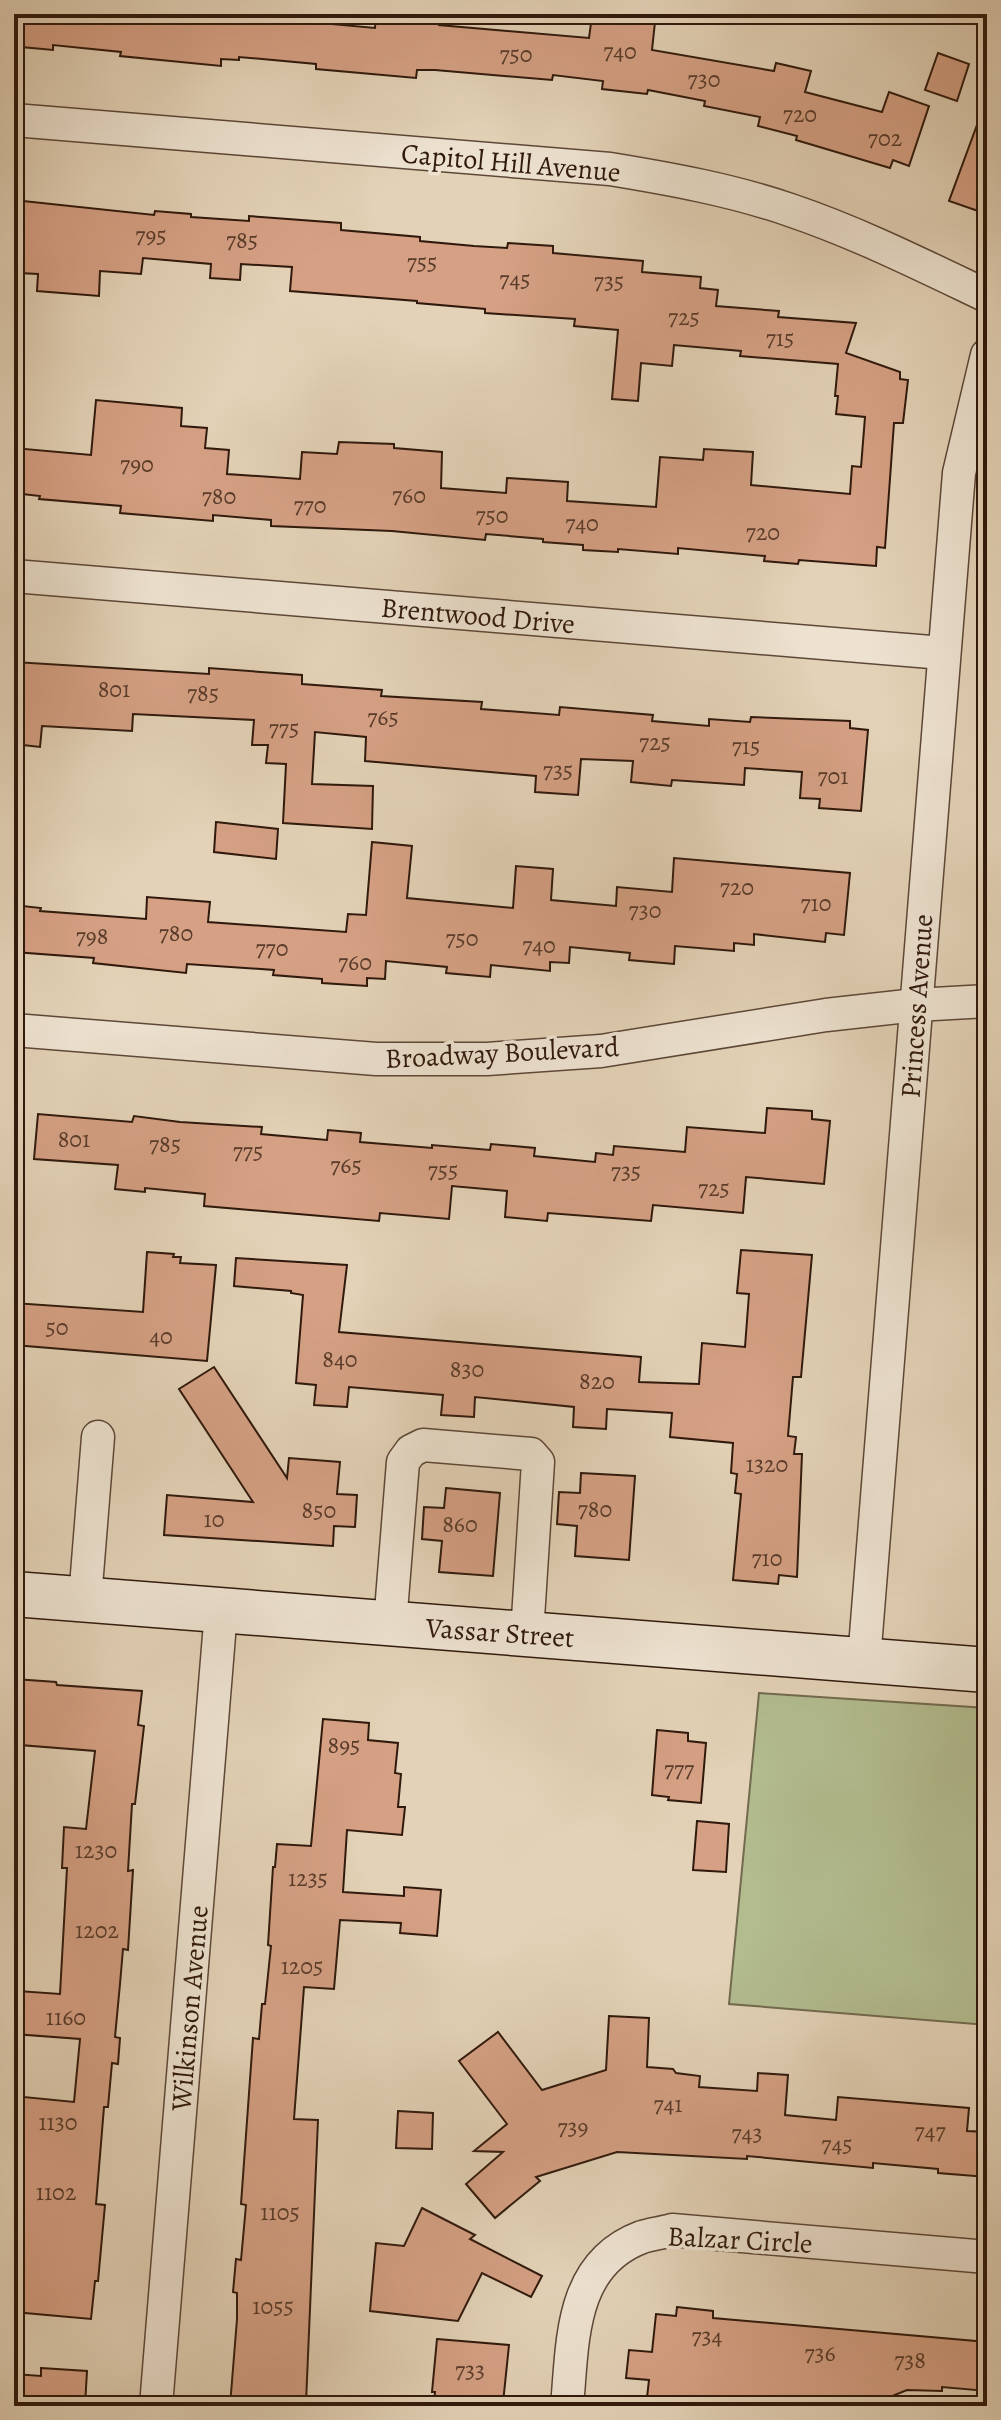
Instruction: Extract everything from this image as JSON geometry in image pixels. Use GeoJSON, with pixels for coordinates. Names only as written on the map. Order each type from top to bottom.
{"type":"FeatureCollection","features":[{"type":"Feature","properties":{"kind":"street","name":"Capitol Hill Avenue"},"geometry":{"type":"LineString","coordinates":[[14,120],[610,169],[702,185],[790,210],[873,242],[987,296]]}},
{"type":"Feature","properties":{"kind":"street","name":"Princess Avenue"},"geometry":{"type":"LineString","coordinates":[[864,1660],[959,473],[987,355]]}},
{"type":"Feature","properties":{"kind":"street","name":"Brentwood Drive"},"geometry":{"type":"LineString","coordinates":[[14,576],[943,653]]}},
{"type":"Feature","properties":{"kind":"street","name":"Broadway Boulevard"},"geometry":{"type":"LineString","coordinates":[[14,1030],[376,1059],[487,1059],[601,1051],[826,1015],[987,1001]]}},
{"type":"Feature","properties":{"kind":"street"},"geometry":{"type":"LineString","coordinates":[[85,1599],[98,1437]]}},
{"type":"Feature","properties":{"kind":"street"},"geometry":{"type":"LineString","coordinates":[[390,1624],[403,1462],[411,1451],[423,1445],[531,1454],[538,1462],[527,1634]]}},
{"type":"Feature","properties":{"kind":"street","name":"Vassar Street"},"geometry":{"type":"LineString","coordinates":[[14,1594],[987,1670]]}},
{"type":"Feature","properties":{"kind":"street","name":"Wilkinson Avenue"},"geometry":{"type":"LineString","coordinates":[[156,2406],[221,1611]]}},
{"type":"Feature","properties":{"kind":"street","name":"Balzar Circle"},"geometry":{"type":"LineString","coordinates":[[567,2406],[580,2299],[595,2272],[617,2251],[641,2237],[672,2230],[987,2257]]}},
{"type":"Feature","properties":{"kind":"green space"},"geometry":{"type":"Polygon","coordinates":[[[759,1693],[987,1708],[987,2025],[729,2004],[759,1693]]]}},
{"type":"Feature","properties":{"kind":"building"},"geometry":{"type":"Polygon","coordinates":[[[14,14],[242,14],[375,28],[376,14],[440,14],[439,25],[589,38],[592,16],[655,22],[652,50],[774,71],[776,63],[811,71],[805,92],[882,112],[889,92],[929,106],[909,166],[893,160],[890,168],[758,126],[760,117],[704,106],[705,101],[648,90],[647,94],[602,89],[603,81],[553,75],[552,80],[435,70],[417,70],[416,78],[316,69],[316,64],[239,57],[239,60],[221,59],[221,66],[120,56],[121,52],[53,45],[53,50],[21,47],[21,44],[14,43],[14,14]]]}},
{"type":"Feature","properties":{"kind":"building"},"geometry":{"type":"Polygon","coordinates":[[[938,53],[969,64],[957,101],[925,90],[938,53]]]}},
{"type":"Feature","properties":{"kind":"building"},"geometry":{"type":"Polygon","coordinates":[[[984,106],[987,107],[987,214],[949,201],[984,106]]]}},
{"type":"Feature","properties":{"kind":"building"},"geometry":{"type":"Polygon","coordinates":[[[23,201],[154,215],[155,211],[249,221],[249,216],[341,223],[341,230],[420,237],[420,241],[474,246],[507,248],[508,243],[553,246],[553,253],[643,261],[642,272],[701,277],[700,288],[718,290],[716,306],[779,311],[778,317],[856,323],[846,353],[900,372],[900,379],[908,380],[903,423],[894,423],[885,548],[877,547],[876,566],[799,560],[798,564],[764,561],[765,556],[678,548],[678,554],[618,549],[618,552],[583,550],[583,545],[486,534],[485,540],[392,531],[271,526],[271,520],[213,515],[213,521],[120,513],[121,506],[39,499],[40,496],[14,493],[14,448],[91,455],[96,400],[182,408],[181,426],[207,428],[205,448],[229,450],[227,474],[300,479],[302,452],[337,454],[339,442],[394,444],[394,448],[442,452],[441,488],[506,493],[507,478],[568,482],[567,501],[656,507],[660,457],[703,460],[704,449],[753,452],[751,485],[850,494],[852,466],[861,467],[865,417],[836,414],[838,364],[740,356],[741,351],[674,345],[672,366],[641,363],[638,401],[612,399],[618,330],[574,326],[575,319],[485,313],[485,309],[417,301],[290,291],[292,267],[241,264],[240,280],[210,278],[211,264],[143,258],[141,274],[100,271],[99,296],[37,291],[38,274],[19,273],[23,201]]]}},
{"type":"Feature","properties":{"kind":"building"},"geometry":{"type":"Polygon","coordinates":[[[14,662],[209,674],[209,668],[302,675],[302,684],[382,690],[381,696],[482,702],[481,709],[559,715],[560,707],[653,715],[652,721],[709,726],[709,719],[750,722],[751,717],[850,721],[850,728],[868,730],[861,811],[819,808],[820,799],[800,798],[802,772],[745,768],[744,785],[672,780],[671,786],[631,782],[633,761],[581,759],[578,795],[535,792],[536,776],[365,761],[366,737],[315,732],[312,784],[373,786],[372,829],[283,823],[286,764],[266,763],[268,745],[252,745],[254,720],[133,714],[132,731],[42,726],[40,747],[14,744],[14,662]]]}},
{"type":"Feature","properties":{"kind":"building"},"geometry":{"type":"Polygon","coordinates":[[[216,822],[278,829],[276,859],[214,852],[216,822]]]}},
{"type":"Feature","properties":{"kind":"building"},"geometry":{"type":"Polygon","coordinates":[[[372,842],[412,846],[407,898],[513,908],[516,866],[553,869],[551,900],[616,906],[617,887],[672,892],[674,858],[850,873],[844,935],[826,933],[825,942],[754,934],[754,945],[734,943],[734,951],[675,946],[674,964],[629,960],[630,953],[570,947],[569,963],[550,962],[550,971],[491,965],[490,977],[446,973],[447,967],[386,961],[385,979],[367,978],[367,986],[273,975],[274,970],[187,964],[186,973],[93,963],[94,958],[14,952],[14,905],[41,908],[40,911],[146,919],[147,897],[210,902],[208,922],[346,932],[348,914],[366,915],[372,842]]]}},
{"type":"Feature","properties":{"kind":"building"},"geometry":{"type":"Polygon","coordinates":[[[767,1108],[812,1111],[812,1119],[830,1121],[824,1184],[746,1177],[743,1213],[653,1205],[651,1221],[548,1213],[547,1221],[505,1217],[507,1191],[452,1186],[449,1219],[380,1213],[379,1221],[204,1206],[205,1194],[145,1188],[145,1192],[115,1189],[118,1165],[34,1159],[38,1114],[132,1122],[134,1116],[262,1127],[261,1134],[327,1140],[328,1130],[361,1133],[360,1142],[432,1148],[432,1145],[490,1150],[491,1144],[535,1148],[534,1156],[595,1162],[596,1153],[613,1155],[614,1146],[685,1152],[687,1127],[765,1133],[767,1108]]]}},
{"type":"Feature","properties":{"kind":"building"},"geometry":{"type":"Polygon","coordinates":[[[741,1250],[812,1255],[801,1377],[793,1377],[788,1436],[796,1437],[794,1454],[802,1454],[797,1577],[779,1575],[778,1584],[733,1580],[741,1494],[735,1493],[737,1474],[731,1473],[733,1443],[670,1437],[672,1413],[607,1409],[606,1429],[573,1427],[574,1407],[475,1397],[474,1417],[441,1415],[443,1395],[349,1387],[347,1407],[314,1405],[316,1385],[296,1383],[303,1295],[291,1291],[234,1286],[236,1258],[347,1265],[339,1332],[641,1357],[639,1382],[699,1384],[702,1343],[745,1347],[749,1294],[737,1293],[741,1250]]]}},
{"type":"Feature","properties":{"kind":"building"},"geometry":{"type":"Polygon","coordinates":[[[147,1252],[174,1254],[173,1257],[181,1257],[180,1263],[216,1265],[207,1361],[14,1345],[14,1303],[143,1312],[147,1252]]]}},
{"type":"Feature","properties":{"kind":"building"},"geometry":{"type":"Polygon","coordinates":[[[214,1367],[287,1478],[289,1458],[340,1462],[337,1494],[357,1495],[355,1527],[334,1526],[333,1546],[164,1535],[167,1495],[253,1502],[179,1389],[214,1367]]]}},
{"type":"Feature","properties":{"kind":"building"},"geometry":{"type":"Polygon","coordinates":[[[581,1473],[635,1476],[629,1560],[575,1556],[577,1526],[557,1524],[559,1492],[580,1493],[581,1473]]]}},
{"type":"Feature","properties":{"kind":"building"},"geometry":{"type":"Polygon","coordinates":[[[446,1488],[500,1493],[493,1576],[439,1572],[442,1541],[422,1539],[424,1507],[444,1508],[446,1488]]]}},
{"type":"Feature","properties":{"kind":"building"},"geometry":{"type":"Polygon","coordinates":[[[14,1679],[142,1691],[138,1725],[144,1726],[135,1804],[132,1804],[128,1871],[133,1870],[128,1950],[123,1949],[115,2037],[120,2038],[118,2064],[112,2063],[108,2107],[104,2107],[96,2204],[105,2205],[91,2319],[14,2312],[14,2096],[74,2102],[80,2039],[14,2034],[18,1991],[60,1994],[67,1868],[62,1868],[64,1827],[86,1829],[95,1751],[20,1745],[23,1709],[14,1708],[14,1679]]]}},
{"type":"Feature","properties":{"kind":"building"},"geometry":{"type":"Polygon","coordinates":[[[323,1719],[369,1723],[368,1740],[398,1743],[395,1773],[401,1774],[398,1807],[405,1807],[402,1835],[347,1830],[343,1892],[404,1896],[404,1887],[441,1890],[437,1936],[400,1933],[401,1923],[340,1920],[334,1989],[304,1987],[294,2119],[318,2120],[306,2403],[304,2406],[230,2406],[237,2319],[237,2293],[233,2292],[236,2259],[241,2260],[246,2205],[241,2204],[253,2038],[259,2039],[262,2004],[265,2004],[271,1946],[268,1945],[273,1867],[277,1844],[311,1846],[323,1719]]]}},
{"type":"Feature","properties":{"kind":"building"},"geometry":{"type":"Polygon","coordinates":[[[657,1730],[688,1733],[688,1741],[706,1743],[701,1803],[652,1795],[657,1730]]]}},
{"type":"Feature","properties":{"kind":"building"},"geometry":{"type":"Polygon","coordinates":[[[697,1821],[729,1824],[726,1872],[693,1870],[697,1821]]]}},
{"type":"Feature","properties":{"kind":"building"},"geometry":{"type":"Polygon","coordinates":[[[609,2016],[649,2018],[647,2067],[700,2076],[699,2087],[757,2091],[758,2073],[788,2075],[785,2115],[836,2120],[838,2097],[969,2108],[967,2131],[987,2132],[987,2177],[873,2163],[873,2168],[747,2156],[747,2159],[617,2152],[536,2177],[540,2181],[495,2218],[466,2184],[503,2152],[474,2151],[507,2124],[459,2061],[498,2032],[542,2090],[606,2070],[609,2016]]]}},
{"type":"Feature","properties":{"kind":"building"},"geometry":{"type":"Polygon","coordinates":[[[398,2111],[433,2113],[432,2149],[396,2148],[398,2111]]]}},
{"type":"Feature","properties":{"kind":"building"},"geometry":{"type":"Polygon","coordinates":[[[422,2208],[475,2235],[470,2239],[542,2276],[531,2297],[482,2273],[458,2321],[370,2311],[376,2243],[404,2246],[422,2208]]]}},
{"type":"Feature","properties":{"kind":"building"},"geometry":{"type":"Polygon","coordinates":[[[677,2307],[713,2311],[713,2318],[987,2342],[987,2391],[942,2387],[942,2391],[907,2390],[890,2397],[862,2397],[862,2406],[646,2406],[649,2380],[626,2378],[629,2350],[652,2352],[656,2314],[676,2316],[677,2307]]]}},
{"type":"Feature","properties":{"kind":"building"},"geometry":{"type":"Polygon","coordinates":[[[437,2339],[509,2345],[503,2403],[499,2402],[498,2406],[434,2406],[435,2392],[432,2392],[437,2339]]]}},
{"type":"Feature","properties":{"kind":"building"},"geometry":{"type":"Polygon","coordinates":[[[41,2368],[87,2371],[85,2406],[14,2406],[14,2374],[41,2376],[41,2368]]]}}]}
